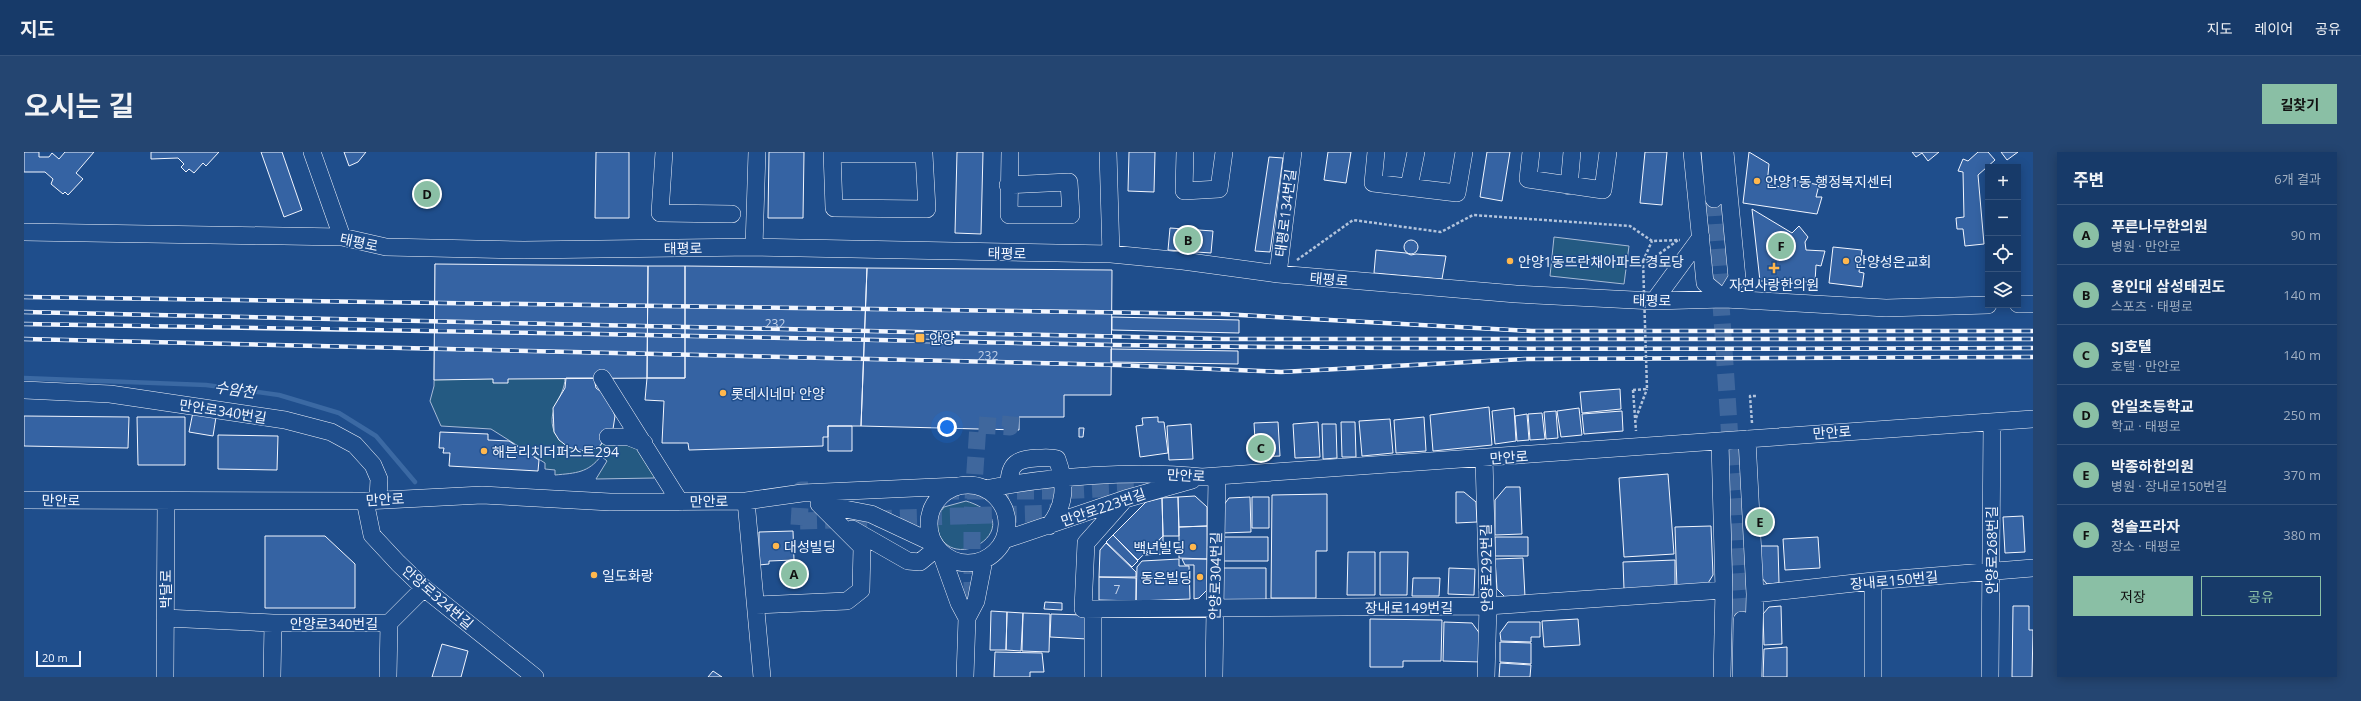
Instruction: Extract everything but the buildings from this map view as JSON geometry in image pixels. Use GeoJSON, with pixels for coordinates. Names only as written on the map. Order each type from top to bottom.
{"type":"FeatureCollection","features":[{"type":"Feature","properties":{"kind":"street"},"geometry":{"type":"LineString","coordinates":[[312,152],[342,237]]}},
{"type":"Feature","properties":{"kind":"street"},"geometry":{"type":"LineString","coordinates":[[664,152],[660,213],[732,214]]}},
{"type":"Feature","properties":{"kind":"street"},"geometry":{"type":"LineString","coordinates":[[754,247],[757,152]]}},
{"type":"Feature","properties":{"kind":"street"},"geometry":{"type":"LineString","coordinates":[[1008,185],[1010,152]]}},
{"type":"Feature","properties":{"kind":"street"},"geometry":{"type":"LineString","coordinates":[[1108,152],[1111,254]]}},
{"type":"Feature","properties":{"kind":"street"},"geometry":{"type":"LineString","coordinates":[[1185,152],[1184,191],[1219,189],[1224,152]]}},
{"type":"Feature","properties":{"kind":"street","name":"태평로134번길"},"geometry":{"type":"LineString","coordinates":[[1278,274],[1294,152]]}},
{"type":"Feature","properties":{"kind":"street"},"geometry":{"type":"LineString","coordinates":[[1376,152],[1373,183],[1457,193],[1464,152]]}},
{"type":"Feature","properties":{"kind":"street"},"geometry":{"type":"LineString","coordinates":[[1409,187],[1416,152]]}},
{"type":"Feature","properties":{"kind":"street"},"geometry":{"type":"LineString","coordinates":[[1531,152],[1528,179],[1603,190],[1608,152]]}},
{"type":"Feature","properties":{"kind":"street"},"geometry":{"type":"LineString","coordinates":[[1569,186],[1572,152]]}},
{"type":"Feature","properties":{"kind":"street"},"geometry":{"type":"LineString","coordinates":[[1692,152],[1705,283],[1724,299],[1737,278],[1726,152]]}},
{"type":"Feature","properties":{"kind":"street"},"geometry":{"type":"LineString","coordinates":[[1710,152],[1714,199]]}},
{"type":"Feature","properties":{"kind":"street"},"geometry":{"type":"LineString","coordinates":[[832,153],[924,154],[927,209],[834,208],[832,153]]}},
{"type":"Feature","properties":{"kind":"street","name":"태평로"},"geometry":{"type":"LineString","coordinates":[[24,232],[342,237],[386,248],[524,250],[754,247],[1111,254],[1182,261],[1278,274],[1516,294],[1654,301],[1724,299],[1886,308],[1985,305]]}},
{"type":"Feature","properties":{"kind":"street"},"geometry":{"type":"LineString","coordinates":[[1654,301],[1701,237]]}},
{"type":"Feature","properties":{"kind":"street"},"geometry":{"type":"LineString","coordinates":[[2021,304],[2033,304]]}},
{"type":"Feature","properties":{"kind":"street"},"geometry":{"type":"LineString","coordinates":[[602,378],[680,502]]}},
{"type":"Feature","properties":{"kind":"street","name":"만안로340번길"},"geometry":{"type":"LineString","coordinates":[[24,390],[110,394],[285,420],[331,432],[355,446],[373,464],[379,478],[371,500]]}},
{"type":"Feature","properties":{"kind":"street","name":"만안로"},"geometry":{"type":"LineString","coordinates":[[985,489],[1010,476],[1061,473],[1167,473],[1210,476],[1637,448],[1720,442],[1750,438],[1992,423],[2033,419]]}},
{"type":"Feature","properties":{"kind":"street","name":"안양로268번길"},"geometry":{"type":"LineString","coordinates":[[1990,677],[1992,423]]}},
{"type":"Feature","properties":{"kind":"street"},"geometry":{"type":"LineString","coordinates":[[608,437],[629,437],[644,444]]}},
{"type":"Feature","properties":{"kind":"street"},"geometry":{"type":"LineString","coordinates":[[1750,438],[1755,594],[1753,677]]}},
{"type":"Feature","properties":{"kind":"street"},"geometry":{"type":"LineString","coordinates":[[1720,442],[1724,590],[1722,677]]}},
{"type":"Feature","properties":{"kind":"street","name":"안양로292번길"},"geometry":{"type":"LineString","coordinates":[[1484,458],[1488,606],[1486,677]]}},
{"type":"Feature","properties":{"kind":"street"},"geometry":{"type":"LineString","coordinates":[[1010,476],[1022,459],[1057,459],[1061,473],[1062,499],[1059,514],[1049,526]]}},
{"type":"Feature","properties":{"kind":"street","name":"만안로223번길"},"geometry":{"type":"LineString","coordinates":[[1004,540],[1049,526],[1125,498],[1210,476]]}},
{"type":"Feature","properties":{"kind":"street","name":"안양로304번길"},"geometry":{"type":"LineString","coordinates":[[1210,476],[1214,677]]}},
{"type":"Feature","properties":{"kind":"street"},"geometry":{"type":"LineString","coordinates":[[763,497],[819,504],[871,514],[937,548],[954,561],[969,563],[984,560],[992,555],[1004,540],[1007,525],[1005,510],[997,498],[985,489],[977,486],[959,486],[946,491],[936,501],[930,514],[929,529],[937,548],[959,603],[967,618]]}},
{"type":"Feature","properties":{"kind":"street","name":"만안로"},"geometry":{"type":"LineString","coordinates":[[24,500],[371,500],[482,495],[610,502],[680,502],[746,501],[763,497],[802,493],[959,486]]}},
{"type":"Feature","properties":{"kind":"street"},"geometry":{"type":"LineString","coordinates":[[1093,677],[1088,609],[1086,543],[1125,498]]}},
{"type":"Feature","properties":{"kind":"street","name":"안양로324번길"},"geometry":{"type":"LineString","coordinates":[[371,500],[372,535],[424,588],[535,677]]}},
{"type":"Feature","properties":{"kind":"street","name":"박달로"},"geometry":{"type":"LineString","coordinates":[[165,677],[166,501]]}},
{"type":"Feature","properties":{"kind":"street","name":"만안로"},"geometry":{"type":"LineString","coordinates":[[746,501],[762,677]]}},
{"type":"Feature","properties":{"kind":"street"},"geometry":{"type":"LineString","coordinates":[[756,605],[846,601],[856,596],[861,590],[862,547],[819,504]]}},
{"type":"Feature","properties":{"kind":"street"},"geometry":{"type":"LineString","coordinates":[[836,520],[908,561],[920,562],[937,548]]}},
{"type":"Feature","properties":{"kind":"street"},"geometry":{"type":"LineString","coordinates":[[966,677],[967,618],[976,602],[984,560]]}},
{"type":"Feature","properties":{"kind":"street","name":"장내로150번길"},"geometry":{"type":"LineString","coordinates":[[1755,594],[1874,581],[2033,568]]}},
{"type":"Feature","properties":{"kind":"street"},"geometry":{"type":"LineString","coordinates":[[1873,677],[1874,581]]}},
{"type":"Feature","properties":{"kind":"street"},"geometry":{"type":"LineString","coordinates":[[390,623],[424,588]]}},
{"type":"Feature","properties":{"kind":"street","name":"장내로149번길"},"geometry":{"type":"LineString","coordinates":[[1088,609],[1488,606],[1724,590]]}},
{"type":"Feature","properties":{"kind":"street","name":"안양로340번길"},"geometry":{"type":"LineString","coordinates":[[165,618],[273,624],[390,623],[388,677]]}},
{"type":"Feature","properties":{"kind":"street"},"geometry":{"type":"LineString","coordinates":[[1741,677],[1742,620]]}},
{"type":"Feature","properties":{"kind":"street"},"geometry":{"type":"LineString","coordinates":[[272,677],[273,624]]}},
{"type":"Feature","properties":{"kind":"path"},"geometry":{"type":"LineString","coordinates":[[1278,274],[1353,220],[1441,232],[1473,215],[1630,226],[1652,241],[1701,237]]}},
{"type":"Feature","properties":{"kind":"path"},"geometry":{"type":"LineString","coordinates":[[1643,261],[1655,257],[1678,240]]}},
{"type":"Feature","properties":{"kind":"path"},"geometry":{"type":"LineString","coordinates":[[1635,419],[1647,389],[1643,261],[1652,241]]}},
{"type":"Feature","properties":{"kind":"path"},"geometry":{"type":"LineString","coordinates":[[1637,448],[1633,390],[1647,389]]}},
{"type":"Feature","properties":{"kind":"path"},"geometry":{"type":"LineString","coordinates":[[1750,438],[1750,396],[1757,396]]}},
{"type":"Feature","properties":{"kind":"shaded area"},"geometry":{"type":"Polygon","coordinates":[[[1554,237],[1629,246],[1624,284],[1550,276],[1554,237]]]}},
{"type":"Feature","properties":{"kind":"shaded area"},"geometry":{"type":"Polygon","coordinates":[[[435,264],[647,378],[565,378],[562,391],[552,416],[552,423],[557,436],[567,445],[578,450],[584,451],[595,448],[605,441],[638,446],[655,476],[654,478],[596,479],[607,461],[601,456],[596,462],[586,469],[575,473],[555,475],[555,470],[545,469],[545,463],[491,429],[441,426],[430,401],[434,386],[435,264]]]}},
{"type":"Feature","properties":{"kind":"shaded area"},"geometry":{"type":"Polygon","coordinates":[[[966,501],[985,510],[992,521],[991,532],[984,541],[972,548],[959,549],[947,545],[938,532],[936,525],[938,516],[944,507],[966,501]]]}},
{"type":"Feature","properties":{"kind":"waterway","name":"수암천"},"geometry":{"type":"LineString","coordinates":[[24,378],[206,385],[279,395],[339,413],[376,436],[415,482]]}},
{"type":"Feature","properties":{"kind":"tunnel"},"geometry":{"type":"LineString","coordinates":[[1714,199],[1742,620]]}},
{"type":"Feature","properties":{"kind":"tunnel"},"geometry":{"type":"LineString","coordinates":[[972,599],[972,515],[978,425],[1010,427],[1011,415]]}},
{"type":"Feature","properties":{"kind":"tunnel"},"geometry":{"type":"LineString","coordinates":[[942,491],[1058,491],[1140,487]]}},
{"type":"Feature","properties":{"kind":"tunnel"},"geometry":{"type":"LineString","coordinates":[[799,525],[801,490],[812,490]]}},
{"type":"Feature","properties":{"kind":"tunnel"},"geometry":{"type":"LineString","coordinates":[[800,521],[1058,513],[1058,499]]}},
{"type":"Feature","properties":{"kind":"railway"},"geometry":{"type":"LineString","coordinates":[[24,297],[1222,314],[1532,331],[2033,331]]}},
{"type":"Feature","properties":{"kind":"railway"},"geometry":{"type":"LineString","coordinates":[[24,312],[1223,339],[2033,339]]}},
{"type":"Feature","properties":{"kind":"railway"},"geometry":{"type":"LineString","coordinates":[[24,324],[1229,347],[1574,349],[2033,348]]}},
{"type":"Feature","properties":{"kind":"railway"},"geometry":{"type":"LineString","coordinates":[[24,339],[1118,365],[1281,372],[1525,359],[2033,357]]}},
{"type":"Feature","properties":{"kind":"place","name":"안양1동 행정복지센터"},"geometry":{"type":"Point","coordinates":[1757,181]}},
{"type":"Feature","properties":{"kind":"place","name":"안일초등학교"},"geometry":{"type":"Point","coordinates":[427,194]}},
{"type":"Feature","properties":{"kind":"place","name":"용인대 삼성태권도"},"geometry":{"type":"Point","coordinates":[1188,240]}},
{"type":"Feature","properties":{"kind":"place","name":"청솔프라자"},"geometry":{"type":"Point","coordinates":[1781,246]}},
{"type":"Feature","properties":{"kind":"place","name":"안양1동뜨란채아파트 경로당"},"geometry":{"type":"Point","coordinates":[1510,261]}},
{"type":"Feature","properties":{"kind":"place","name":"안양성은교회"},"geometry":{"type":"Point","coordinates":[1846,261]}},
{"type":"Feature","properties":{"kind":"place","name":"자연사랑한의원"},"geometry":{"type":"Point","coordinates":[1774,268]}},
{"type":"Feature","properties":{"kind":"place","name":"안양"},"geometry":{"type":"Point","coordinates":[920,338]}},
{"type":"Feature","properties":{"kind":"place","name":"롯데시네마 안양"},"geometry":{"type":"Point","coordinates":[723,393]}},
{"type":"Feature","properties":{"kind":"place","name":"SJ호텔"},"geometry":{"type":"Point","coordinates":[1261,448]}},
{"type":"Feature","properties":{"kind":"place","name":"해븐리치더퍼스트294"},"geometry":{"type":"Point","coordinates":[484,451]}},
{"type":"Feature","properties":{"kind":"place","name":"박종하한의원"},"geometry":{"type":"Point","coordinates":[1760,522]}},
{"type":"Feature","properties":{"kind":"place","name":"대성빌딩"},"geometry":{"type":"Point","coordinates":[776,546]}},
{"type":"Feature","properties":{"kind":"place","name":"백년빌딩"},"geometry":{"type":"Point","coordinates":[1193,547]}},
{"type":"Feature","properties":{"kind":"place","name":"푸른나무한의원"},"geometry":{"type":"Point","coordinates":[794,574]}},
{"type":"Feature","properties":{"kind":"place","name":"일도화랑"},"geometry":{"type":"Point","coordinates":[594,575]}},
{"type":"Feature","properties":{"kind":"place","name":"동은빌딩"},"geometry":{"type":"Point","coordinates":[1200,577]}}]}
